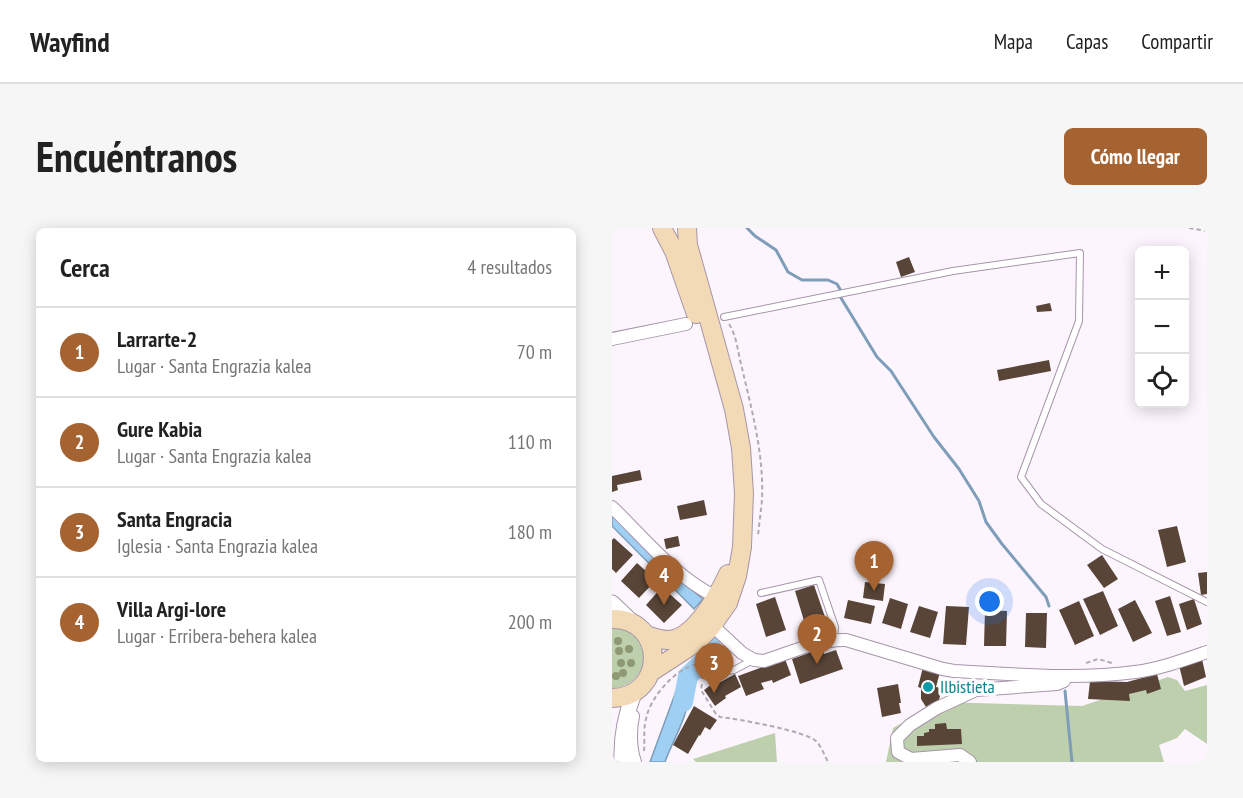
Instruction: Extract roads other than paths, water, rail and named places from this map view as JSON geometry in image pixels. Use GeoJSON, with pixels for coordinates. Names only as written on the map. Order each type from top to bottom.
{"type":"FeatureCollection","features":[{"type":"Feature","properties":{"kind":"main road"},"geometry":{"type":"LineString","coordinates":[[662,228],[674,251],[719,379],[735,448],[738,494],[736,547],[719,620]]}},
{"type":"Feature","properties":{"kind":"main road"},"geometry":{"type":"LineString","coordinates":[[687,228],[688,245],[734,409],[741,448],[744,493],[742,548],[737,576],[719,620]]}},
{"type":"Feature","properties":{"kind":"main road"},"geometry":{"type":"LineString","coordinates":[[651,672],[690,639],[705,614],[719,620]]}},
{"type":"Feature","properties":{"kind":"main road"},"geometry":{"type":"LineString","coordinates":[[612,619],[624,620],[639,629],[669,640],[690,639]]}},
{"type":"Feature","properties":{"kind":"main road"},"geometry":{"type":"LineString","coordinates":[[612,698],[620,698],[638,690],[651,672],[653,653],[651,644],[639,629]]}},
{"type":"Feature","properties":{"kind":"street"},"geometry":{"type":"LineString","coordinates":[[612,339],[686,324]]}},
{"type":"Feature","properties":{"kind":"street"},"geometry":{"type":"LineString","coordinates":[[612,507],[689,582],[742,653],[753,660],[764,661],[834,639],[846,640],[954,671],[1074,676],[1137,672],[1207,652]]}},
{"type":"Feature","properties":{"kind":"street"},"geometry":{"type":"LineString","coordinates":[[612,603],[639,629]]}},
{"type":"Feature","properties":{"kind":"street"},"geometry":{"type":"LineString","coordinates":[[690,639],[708,640],[719,620]]}},
{"type":"Feature","properties":{"kind":"street"},"geometry":{"type":"LineString","coordinates":[[970,762],[960,755],[911,759],[898,752],[897,738],[910,725],[936,708],[976,690],[1057,684],[1074,676]]}},
{"type":"Feature","properties":{"kind":"street"},"geometry":{"type":"LineString","coordinates":[[628,758],[625,722],[638,690]]}},
{"type":"Feature","properties":{"kind":"street"},"geometry":{"type":"LineString","coordinates":[[612,717],[628,758]]}},
{"type":"Feature","properties":{"kind":"lane"},"geometry":{"type":"LineString","coordinates":[[724,317],[953,271],[1080,253],[1079,321],[1021,477],[1041,504],[1102,549],[1207,602]]}},
{"type":"Feature","properties":{"kind":"lane"},"geometry":{"type":"LineString","coordinates":[[761,593],[819,580],[835,627],[834,639]]}},
{"type":"Feature","properties":{"kind":"lane"},"geometry":{"type":"LineString","coordinates":[[704,675],[734,670],[753,660]]}},
{"type":"Feature","properties":{"kind":"water"},"geometry":{"type":"Polygon","coordinates":[[[612,512],[681,581],[703,599],[694,609],[612,526],[612,512]]]}},
{"type":"Feature","properties":{"kind":"water"},"geometry":{"type":"Polygon","coordinates":[[[684,673],[690,682],[689,700],[684,718],[665,762],[650,762],[679,683],[684,673]]]}},
{"type":"Feature","properties":{"kind":"waterway"},"geometry":{"type":"LineString","coordinates":[[747,228],[776,250],[788,272],[802,280],[828,280],[837,284],[841,291]]}},
{"type":"Feature","properties":{"kind":"waterway"},"geometry":{"type":"LineString","coordinates":[[841,298],[877,357],[891,371],[934,437],[959,469],[979,501],[986,522],[1046,597],[1049,606]]}},
{"type":"Feature","properties":{"kind":"waterway"},"geometry":{"type":"LineString","coordinates":[[683,702],[688,676],[706,659],[711,649],[710,631],[704,616]]}},
{"type":"Feature","properties":{"kind":"waterway"},"geometry":{"type":"LineString","coordinates":[[1065,691],[1072,762]]}},
{"type":"Feature","properties":{"kind":"place","name":"Larrarte-2"},"geometry":{"type":"Point","coordinates":[874,591]}},
{"type":"Feature","properties":{"kind":"place","name":"Villa Argi-lore"},"geometry":{"type":"Point","coordinates":[664,605]}},
{"type":"Feature","properties":{"kind":"place","name":"Gure Kabia"},"geometry":{"type":"Point","coordinates":[817,664]}},
{"type":"Feature","properties":{"kind":"place","name":"Ilbistieta"},"geometry":{"type":"Point","coordinates":[928,687]}},
{"type":"Feature","properties":{"kind":"place","name":"Santa Engracia"},"geometry":{"type":"Point","coordinates":[714,693]}}]}
